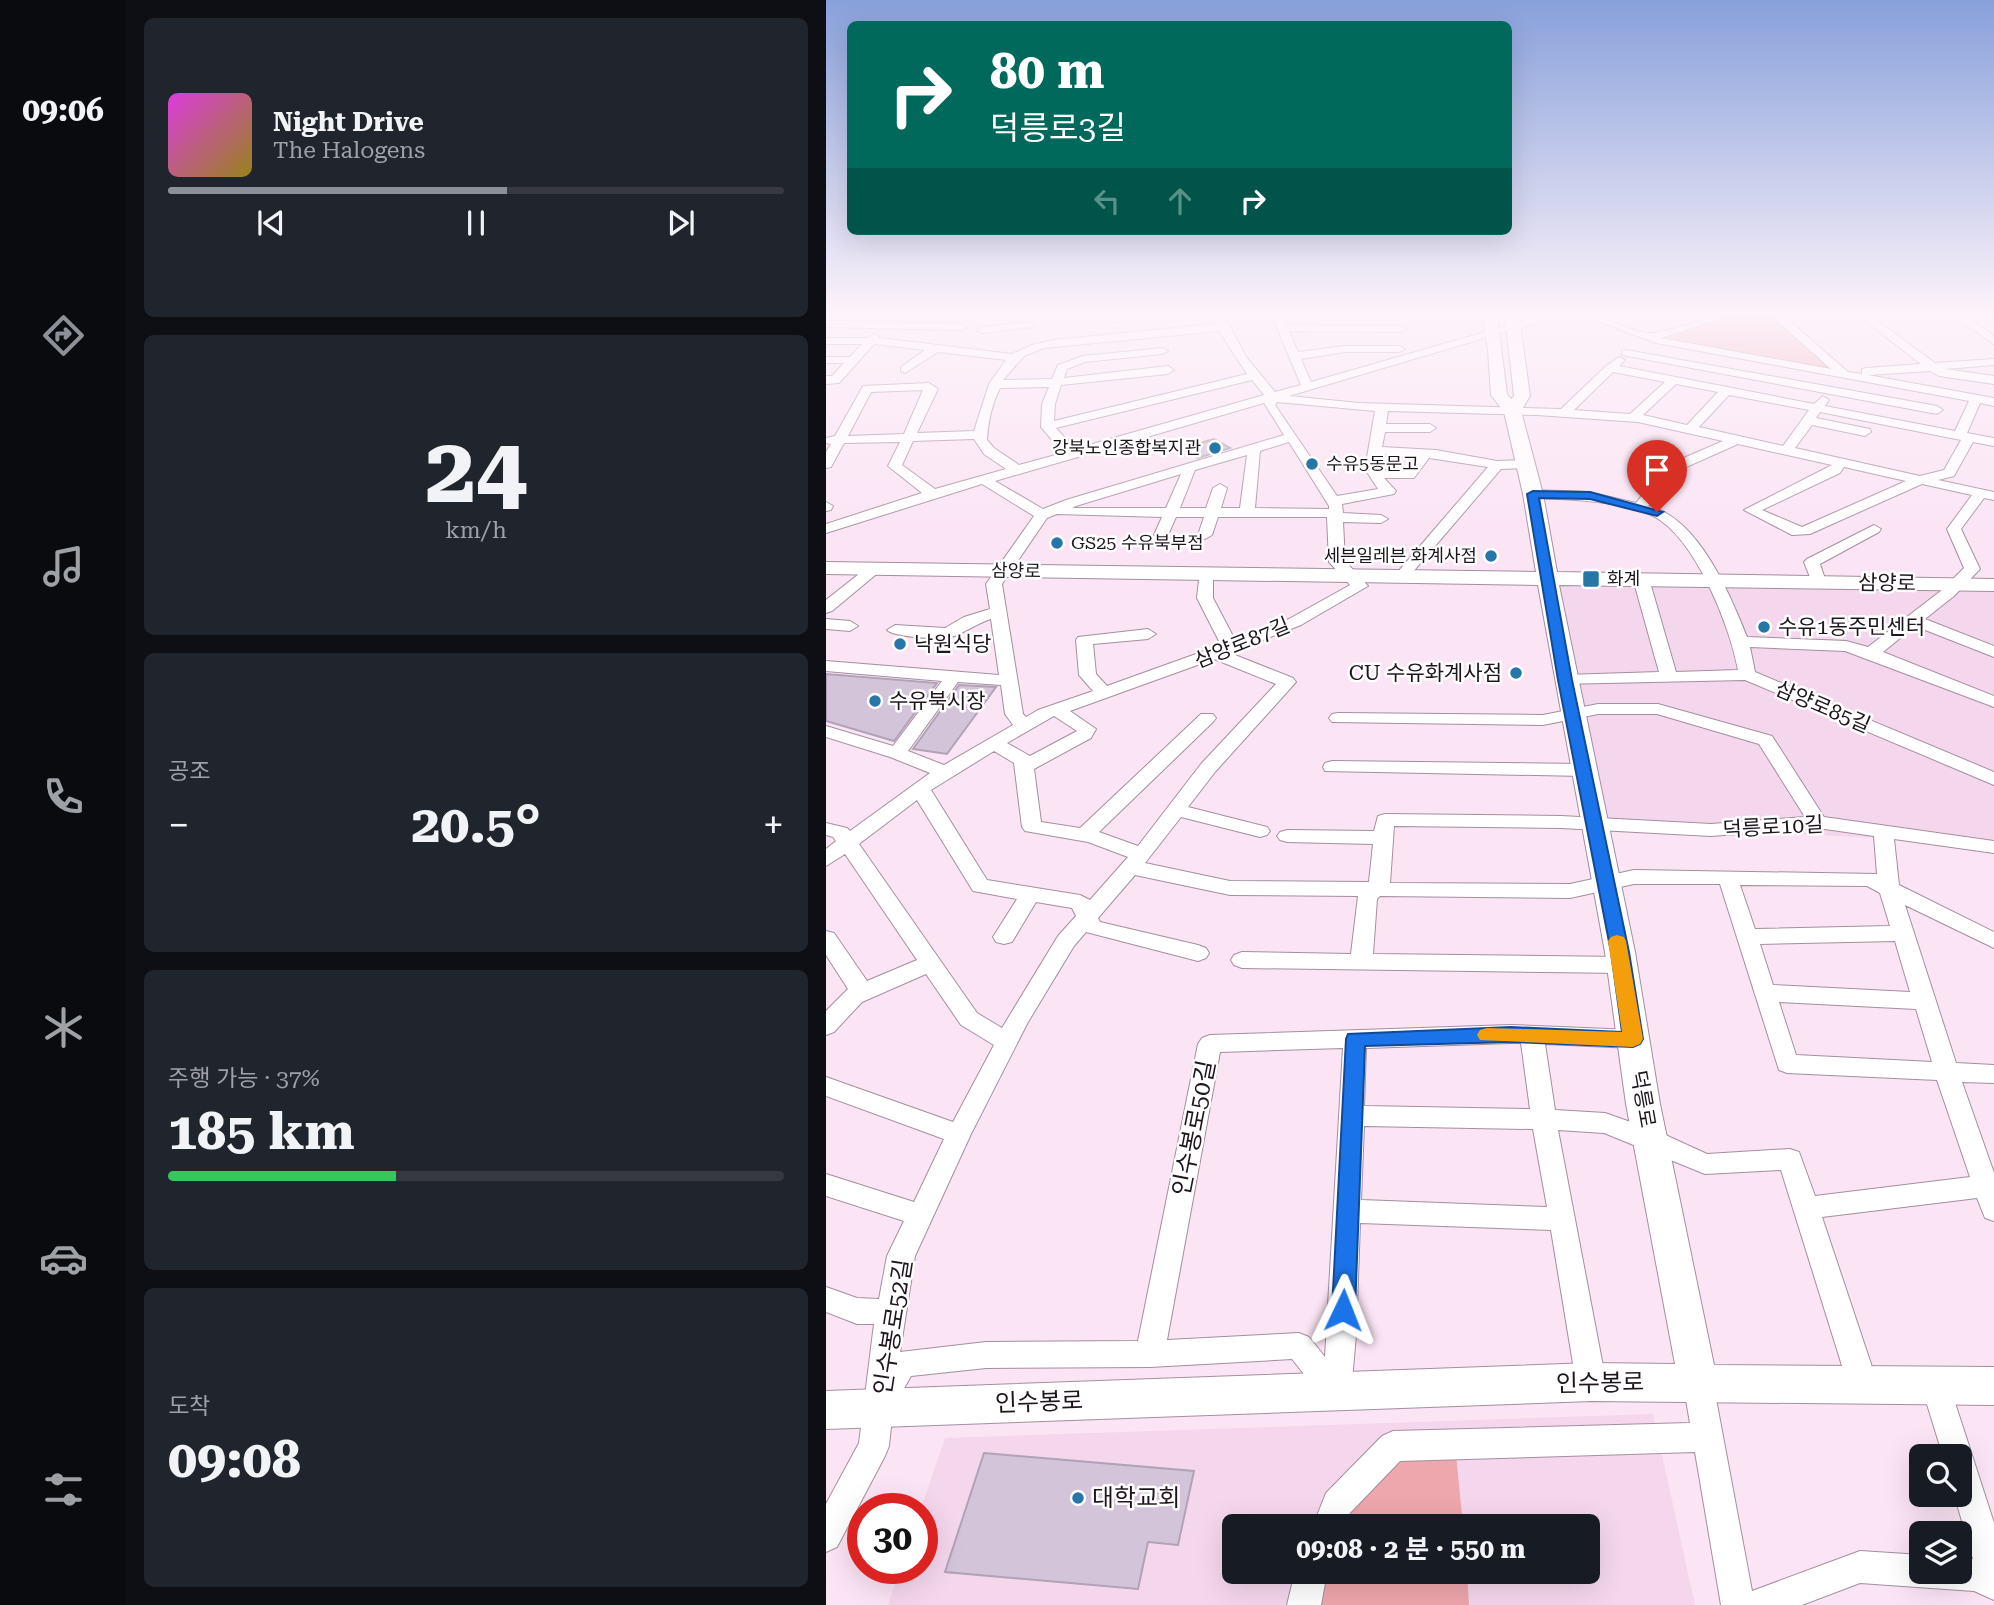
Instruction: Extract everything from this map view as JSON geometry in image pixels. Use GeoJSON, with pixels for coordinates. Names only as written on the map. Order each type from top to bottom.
{"type":"FeatureCollection","features":[{"type":"Feature","properties":{"kind":"main road","name":"덕릉로"},"geometry":{"type":"LineString","coordinates":[[1499,391],[1499,395],[1511,411],[1533,494],[1565,680],[1622,965],[1650,1139],[1698,1382]]}},
{"type":"Feature","properties":{"kind":"main road","name":"삼양로"},"geometry":{"type":"LineString","coordinates":[[826,568],[1994,585]]}},
{"type":"Feature","properties":{"kind":"main road","name":"인수봉로"},"geometry":{"type":"LineString","coordinates":[[826,1410],[1591,1382],[1994,1386]]}},
{"type":"Feature","properties":{"kind":"street"},"geometry":{"type":"LineString","coordinates":[[826,464],[832,440],[866,391]]}},
{"type":"Feature","properties":{"kind":"street"},"geometry":{"type":"LineString","coordinates":[[931,391],[895,466],[932,494]]}},
{"type":"Feature","properties":{"kind":"street"},"geometry":{"type":"LineString","coordinates":[[994,391],[980,440],[989,451],[1017,470]]}},
{"type":"Feature","properties":{"kind":"street"},"geometry":{"type":"LineString","coordinates":[[1054,391],[1046,420],[1047,427],[1072,454]]}},
{"type":"Feature","properties":{"kind":"street"},"geometry":{"type":"LineString","coordinates":[[1047,427],[1129,405],[1156,391]]}},
{"type":"Feature","properties":{"kind":"street"},"geometry":{"type":"LineString","coordinates":[[1267,391],[1273,398],[1382,408],[1634,417],[1988,495]]}},
{"type":"Feature","properties":{"kind":"street"},"geometry":{"type":"LineString","coordinates":[[826,529],[983,479],[1298,391]]}},
{"type":"Feature","properties":{"kind":"street"},"geometry":{"type":"LineString","coordinates":[[1564,413],[1587,391]]}},
{"type":"Feature","properties":{"kind":"street"},"geometry":{"type":"LineString","coordinates":[[1634,417],[1662,391]]}},
{"type":"Feature","properties":{"kind":"street"},"geometry":{"type":"LineString","coordinates":[[1690,429],[1726,391]]}},
{"type":"Feature","properties":{"kind":"street"},"geometry":{"type":"LineString","coordinates":[[1732,391],[1994,442]]}},
{"type":"Feature","properties":{"kind":"street"},"geometry":{"type":"LineString","coordinates":[[1787,450],[1830,391],[1937,410]]}},
{"type":"Feature","properties":{"kind":"street"},"geometry":{"type":"LineString","coordinates":[[1937,391],[1994,402]]}},
{"type":"Feature","properties":{"kind":"street"},"geometry":{"type":"LineString","coordinates":[[1114,394],[1129,405]]}},
{"type":"Feature","properties":{"kind":"street"},"geometry":{"type":"LineString","coordinates":[[1273,398],[1269,405],[1333,501],[1337,562],[1349,576]]}},
{"type":"Feature","properties":{"kind":"street"},"geometry":{"type":"LineString","coordinates":[[1963,436],[1976,398]]}},
{"type":"Feature","properties":{"kind":"street"},"geometry":{"type":"LineString","coordinates":[[1333,501],[1389,491],[1372,469],[1382,408]]}},
{"type":"Feature","properties":{"kind":"street"},"geometry":{"type":"LineString","coordinates":[[1808,421],[1865,432]]}},
{"type":"Feature","properties":{"kind":"street"},"geometry":{"type":"LineString","coordinates":[[1378,428],[1430,428]]}},
{"type":"Feature","properties":{"kind":"street"},"geometry":{"type":"LineString","coordinates":[[832,440],[980,435]]}},
{"type":"Feature","properties":{"kind":"street"},"geometry":{"type":"LineString","coordinates":[[1840,463],[1835,470],[1751,510],[1797,532],[1805,531],[1920,480],[1949,473],[1968,440],[1963,436]]}},
{"type":"Feature","properties":{"kind":"street"},"geometry":{"type":"LineString","coordinates":[[1023,726],[1014,714],[993,584],[1042,515],[1292,437]]}},
{"type":"Feature","properties":{"kind":"street"},"geometry":{"type":"LineString","coordinates":[[1640,507],[1670,469],[1738,439]]}},
{"type":"Feature","properties":{"kind":"street"},"geometry":{"type":"LineString","coordinates":[[1247,513],[1255,448]]}},
{"type":"Feature","properties":{"kind":"street"},"geometry":{"type":"LineString","coordinates":[[1374,450],[1426,453],[1497,465],[1525,464]]}},
{"type":"Feature","properties":{"kind":"street"},"geometry":{"type":"LineString","coordinates":[[1374,474],[1409,475],[1426,453]]}},
{"type":"Feature","properties":{"kind":"street"},"geometry":{"type":"LineString","coordinates":[[1401,576],[1497,465]]}},
{"type":"Feature","properties":{"kind":"street"},"geometry":{"type":"LineString","coordinates":[[1161,535],[1189,472],[1185,469]]}},
{"type":"Feature","properties":{"kind":"street"},"geometry":{"type":"LineString","coordinates":[[983,479],[1042,515]]}},
{"type":"Feature","properties":{"kind":"street"},"geometry":{"type":"LineString","coordinates":[[1206,536],[1220,488]]}},
{"type":"Feature","properties":{"kind":"street"},"geometry":{"type":"LineString","coordinates":[[1533,494],[1590,496],[1640,507],[1657,512],[1682,533],[1720,589],[1741,642],[1747,675],[1565,680]]}},
{"type":"Feature","properties":{"kind":"street","name":"삼양로"},"geometry":{"type":"LineString","coordinates":[[1871,653],[1914,620],[1972,569],[1954,529],[1988,495]]}},
{"type":"Feature","properties":{"kind":"street"},"geometry":{"type":"LineString","coordinates":[[1056,509],[1065,512],[1328,513],[1344,518],[1381,519]]}},
{"type":"Feature","properties":{"kind":"street"},"geometry":{"type":"LineString","coordinates":[[1099,526],[1106,512]]}},
{"type":"Feature","properties":{"kind":"street","name":"삼양로"},"geometry":{"type":"LineString","coordinates":[[1818,582],[1812,562],[1874,529],[1841,515]]}},
{"type":"Feature","properties":{"kind":"street"},"geometry":{"type":"LineString","coordinates":[[826,608],[874,569]]}},
{"type":"Feature","properties":{"kind":"street"},"geometry":{"type":"LineString","coordinates":[[1205,574],[1206,597],[1224,651]]}},
{"type":"Feature","properties":{"kind":"street","name":"삼양로87길"},"geometry":{"type":"LineString","coordinates":[[826,859],[846,841],[920,788],[1023,726],[1056,710],[1224,651],[1295,622],[1360,586],[1349,576]]}},
{"type":"Feature","properties":{"kind":"street"},"geometry":{"type":"LineString","coordinates":[[1641,579],[1669,677]]}},
{"type":"Feature","properties":{"kind":"street","name":"삼양로"},"geometry":{"type":"LineString","coordinates":[[895,630],[948,633],[970,620],[998,612]]}},
{"type":"Feature","properties":{"kind":"street"},"geometry":{"type":"LineString","coordinates":[[1914,620],[1994,652]]}},
{"type":"Feature","properties":{"kind":"street"},"geometry":{"type":"LineString","coordinates":[[826,624],[850,626]]}},
{"type":"Feature","properties":{"kind":"street"},"geometry":{"type":"LineString","coordinates":[[1104,693],[1088,675],[1084,640],[1148,634]]}},
{"type":"Feature","properties":{"kind":"street"},"geometry":{"type":"LineString","coordinates":[[1741,642],[1846,646],[1871,653],[1994,702]]}},
{"type":"Feature","properties":{"kind":"street","name":"인수봉로52길"},"geometry":{"type":"LineString","coordinates":[[826,1536],[874,1447],[890,1312],[901,1256],[1006,1041],[1066,941],[1135,862],[1208,768],[1287,682],[1224,651]]}},
{"type":"Feature","properties":{"kind":"street"},"geometry":{"type":"LineString","coordinates":[[826,666],[1009,681]]}},
{"type":"Feature","properties":{"kind":"street","name":"삼양로85길"},"geometry":{"type":"LineString","coordinates":[[1747,675],[1994,779]]}},
{"type":"Feature","properties":{"kind":"street"},"geometry":{"type":"LineString","coordinates":[[897,753],[954,676]]}},
{"type":"Feature","properties":{"kind":"street"},"geometry":{"type":"LineString","coordinates":[[1338,718],[1543,720],[1598,709],[1658,709],[1766,740],[1818,822]]}},
{"type":"Feature","properties":{"kind":"street"},"geometry":{"type":"LineString","coordinates":[[1023,767],[1085,734],[1087,729],[1056,710]]}},
{"type":"Feature","properties":{"kind":"street"},"geometry":{"type":"LineString","coordinates":[[1084,835],[1207,718]]}},
{"type":"Feature","properties":{"kind":"street"},"geometry":{"type":"LineString","coordinates":[[831,738],[897,753],[944,772]]}},
{"type":"Feature","properties":{"kind":"street"},"geometry":{"type":"LineString","coordinates":[[994,743],[1023,760],[1032,827],[1084,835],[1131,850],[1135,862],[1230,888],[1570,891],[1634,877],[1870,879],[1994,941]]}},
{"type":"Feature","properties":{"kind":"street"},"geometry":{"type":"LineString","coordinates":[[1332,766],[1583,770]]}},
{"type":"Feature","properties":{"kind":"street"},"geometry":{"type":"LineString","coordinates":[[920,788],[980,886],[1080,902],[1092,927],[1198,953]]}},
{"type":"Feature","properties":{"kind":"street"},"geometry":{"type":"LineString","coordinates":[[1177,810],[1260,831]]}},
{"type":"Feature","properties":{"kind":"street","name":"덕릉로10길"},"geometry":{"type":"LineString","coordinates":[[1287,836],[1384,829],[1594,824],[1711,830],[1818,822],[1994,847]]}},
{"type":"Feature","properties":{"kind":"street"},"geometry":{"type":"LineString","coordinates":[[826,829],[840,832],[969,1019],[1006,1041]]}},
{"type":"Feature","properties":{"kind":"street"},"geometry":{"type":"LineString","coordinates":[[1361,962],[1367,898],[1381,881],[1384,829]]}},
{"type":"Feature","properties":{"kind":"street"},"geometry":{"type":"LineString","coordinates":[[1863,1385],[1807,1208],[1990,1198],[1889,888],[1883,831]]}},
{"type":"Feature","properties":{"kind":"street"},"geometry":{"type":"LineString","coordinates":[[1728,878],[1787,1064],[1994,1073]]}},
{"type":"Feature","properties":{"kind":"street"},"geometry":{"type":"LineString","coordinates":[[1004,937],[1031,894]]}},
{"type":"Feature","properties":{"kind":"street"},"geometry":{"type":"LineString","coordinates":[[1747,937],[1904,933]]}},
{"type":"Feature","properties":{"kind":"street"},"geometry":{"type":"LineString","coordinates":[[826,938],[862,992]]}},
{"type":"Feature","properties":{"kind":"street"},"geometry":{"type":"LineString","coordinates":[[1242,960],[1622,965]]}},
{"type":"Feature","properties":{"kind":"street"},"geometry":{"type":"LineString","coordinates":[[826,1026],[853,996],[930,963]]}},
{"type":"Feature","properties":{"kind":"street"},"geometry":{"type":"LineString","coordinates":[[1766,993],[1925,1001]]}},
{"type":"Feature","properties":{"kind":"street"},"geometry":{"type":"LineString","coordinates":[[1336,1392],[1342,1335],[1355,1039],[1532,1035],[1633,1039]]}},
{"type":"Feature","properties":{"kind":"street"},"geometry":{"type":"LineString","coordinates":[[1532,1035],[1536,1074],[1591,1382]]}},
{"type":"Feature","properties":{"kind":"street","name":"인수봉로50길"},"geometry":{"type":"LineString","coordinates":[[1150,1354],[1210,1044],[1355,1039]]}},
{"type":"Feature","properties":{"kind":"street"},"geometry":{"type":"LineString","coordinates":[[826,1086],[959,1133]]}},
{"type":"Feature","properties":{"kind":"street","name":"덕릉로"},"geometry":{"type":"LineString","coordinates":[[1352,1116],[1545,1119],[1605,1124],[1650,1139],[1705,1164],[1790,1159],[1807,1208]]}},
{"type":"Feature","properties":{"kind":"street"},"geometry":{"type":"LineString","coordinates":[[826,1185],[920,1215]]}},
{"type":"Feature","properties":{"kind":"street"},"geometry":{"type":"LineString","coordinates":[[1347,1211],[1562,1219]]}},
{"type":"Feature","properties":{"kind":"street"},"geometry":{"type":"LineString","coordinates":[[826,1299],[857,1311],[890,1312]]}},
{"type":"Feature","properties":{"kind":"street"},"geometry":{"type":"LineString","coordinates":[[880,1407],[902,1364],[986,1355],[1150,1354],[1299,1346],[1336,1392]]}},
{"type":"Feature","properties":{"kind":"street"},"geometry":{"type":"LineString","coordinates":[[1698,1382],[1738,1605]]}},
{"type":"Feature","properties":{"kind":"street"},"geometry":{"type":"LineString","coordinates":[[1936,1385],[1954,1444]]}},
{"type":"Feature","properties":{"kind":"street"},"geometry":{"type":"LineString","coordinates":[[1333,1514],[1337,1504],[1393,1446],[1708,1437]]}},
{"type":"Feature","properties":{"kind":"street"},"geometry":{"type":"LineString","coordinates":[[1972,1503],[1994,1574]]}},
{"type":"Feature","properties":{"kind":"street"},"geometry":{"type":"LineString","coordinates":[[1758,1605],[1860,1567],[1909,1570]]}},
{"type":"Feature","properties":{"kind":"street"},"geometry":{"type":"LineString","coordinates":[[1972,1575],[1994,1584]]}},
{"type":"Feature","properties":{"kind":"street"},"geometry":{"type":"LineString","coordinates":[[1304,1605],[1307,1584]]}},
{"type":"Feature","properties":{"kind":"shaded area"},"geometry":{"type":"Polygon","coordinates":[[[1559,584],[1991,585],[1994,592],[1994,844],[1600,824],[1559,584]]]}},
{"type":"Feature","properties":{"kind":"shaded area"},"geometry":{"type":"Polygon","coordinates":[[[1653,1414],[1695,1605],[888,1605],[895,1584],[938,1584],[938,1493],[926,1493],[945,1438],[1653,1414]]]}},
{"type":"Feature","properties":{"kind":"shaded area"},"geometry":{"type":"Polygon","coordinates":[[[1455,1444],[1462,1514],[1339,1514],[1393,1446],[1455,1444]]]}},
{"type":"Feature","properties":{"kind":"shaded area"},"geometry":{"type":"Polygon","coordinates":[[[1468,1584],[1469,1605],[1304,1605],[1306,1586],[1468,1584]]]}},
{"type":"Feature","properties":{"kind":"building"},"geometry":{"type":"Polygon","coordinates":[[[1214,439],[1230,448],[1198,458],[1182,448],[1214,439]]]}},
{"type":"Feature","properties":{"kind":"building","name":"수유북시장"},"geometry":{"type":"Polygon","coordinates":[[[826,674],[937,683],[894,741],[826,721],[826,674]]]}},
{"type":"Feature","properties":{"kind":"building"},"geometry":{"type":"Polygon","coordinates":[[[959,685],[996,687],[947,754],[913,749],[959,685]]]}},
{"type":"Feature","properties":{"kind":"building","name":"대학교회"},"geometry":{"type":"Polygon","coordinates":[[[984,1453],[1194,1471],[1178,1545],[1148,1542],[1138,1589],[945,1572],[984,1453]]]}},
{"type":"Feature","properties":{"kind":"slow traffic"},"geometry":{"type":"LineString","coordinates":[[1487,1035],[1633,1039],[1617,941]]}},
{"type":"Feature","properties":{"kind":"place","name":"강북노인종합복지관"},"geometry":{"type":"Point","coordinates":[1215,448]}},
{"type":"Feature","properties":{"kind":"place","name":"수유5동문고"},"geometry":{"type":"Point","coordinates":[1312,464]}},
{"type":"Feature","properties":{"kind":"place","name":"GS25 수유북부점"},"geometry":{"type":"Point","coordinates":[1057,543]}},
{"type":"Feature","properties":{"kind":"place","name":"세븐일레븐 화계사점"},"geometry":{"type":"Point","coordinates":[1491,556]}},
{"type":"Feature","properties":{"kind":"place","name":"화계"},"geometry":{"type":"Point","coordinates":[1591,579]}},
{"type":"Feature","properties":{"kind":"place","name":"수유1동주민센터"},"geometry":{"type":"Point","coordinates":[1764,627]}},
{"type":"Feature","properties":{"kind":"place","name":"낙원식당"},"geometry":{"type":"Point","coordinates":[900,644]}},
{"type":"Feature","properties":{"kind":"place","name":"CU 수유화계사점"},"geometry":{"type":"Point","coordinates":[1516,673]}},
{"type":"Feature","properties":{"kind":"place","name":"수유북시장"},"geometry":{"type":"Point","coordinates":[875,701]}},
{"type":"Feature","properties":{"kind":"place","name":"대학교회"},"geometry":{"type":"Point","coordinates":[1078,1498]}},
{"type":"Feature","properties":{"kind":"route"},"geometry":{"type":"LineString","coordinates":[[1343,1310],[1355,1039],[1511,1034],[1633,1039],[1620,952],[1565,680],[1533,494],[1590,496],[1657,512]]}}]}
